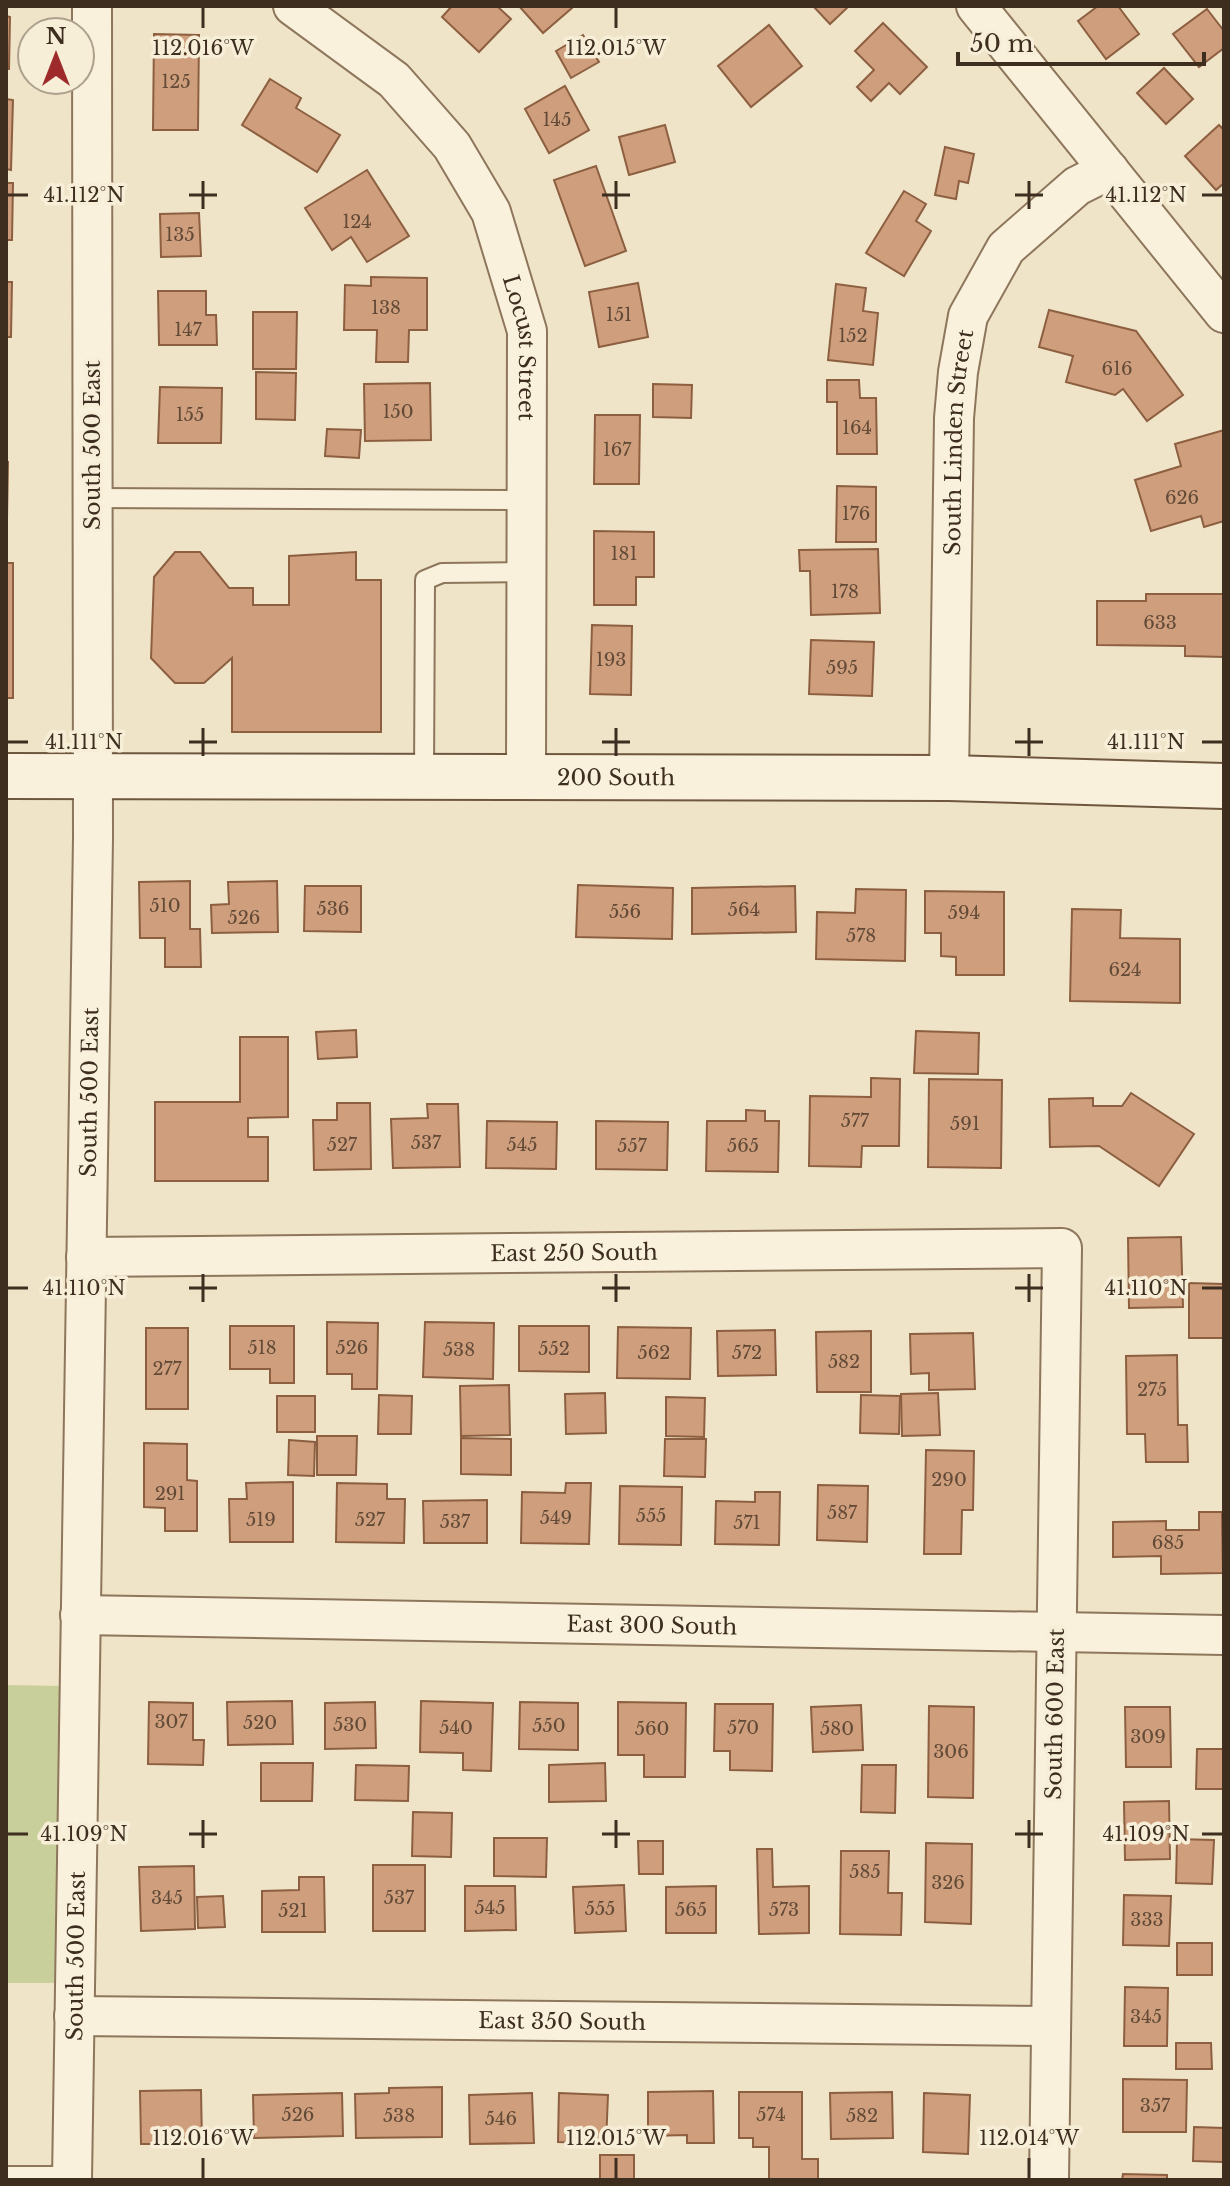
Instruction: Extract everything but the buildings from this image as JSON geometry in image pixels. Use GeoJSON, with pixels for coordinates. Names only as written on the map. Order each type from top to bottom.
{"type":"FeatureCollection","features":[{"type":"Feature","properties":{"kind":"street","name":"South 500 East"},"geometry":{"type":"LineString","coordinates":[[72,2178],[93,777],[92,6]]}},
{"type":"Feature","properties":{"kind":"street","name":"Locust Street"},"geometry":{"type":"LineString","coordinates":[[293,6],[394,80],[452,146],[491,212],[527,331],[526,778]]}},
{"type":"Feature","properties":{"kind":"street"},"geometry":{"type":"LineString","coordinates":[[976,6],[1224,313]]}},
{"type":"Feature","properties":{"kind":"street","name":"South Linden Street"},"geometry":{"type":"LineString","coordinates":[[949,778],[954,418],[968,316],[1006,248],[1077,186],[1109,170]]}},
{"type":"Feature","properties":{"kind":"street","name":"200 South"},"geometry":{"type":"LineString","coordinates":[[6,776],[949,778],[1224,786]]}},
{"type":"Feature","properties":{"kind":"street","name":"East 250 South"},"geometry":{"type":"LineString","coordinates":[[86,1257],[1062,1248]]}},
{"type":"Feature","properties":{"kind":"street","name":"South 600 East"},"geometry":{"type":"LineString","coordinates":[[1049,2180],[1062,1248]]}},
{"type":"Feature","properties":{"kind":"street","name":"East 300 South"},"geometry":{"type":"LineString","coordinates":[[80,1615],[1224,1635]]}},
{"type":"Feature","properties":{"kind":"street","name":"East 350 South"},"geometry":{"type":"LineString","coordinates":[[74,2016],[1051,2026]]}},
{"type":"Feature","properties":{"kind":"lane"},"geometry":{"type":"LineString","coordinates":[[92,498],[527,500]]}},
{"type":"Feature","properties":{"kind":"lane"},"geometry":{"type":"LineString","coordinates":[[424,777],[425,580],[442,573],[527,572]]}},
{"type":"Feature","properties":{"kind":"lane"},"geometry":{"type":"LineString","coordinates":[[6,2176],[72,2178]]}},
{"type":"Feature","properties":{"kind":"green space"},"geometry":{"type":"Polygon","coordinates":[[[6,1685],[65,1686],[58,1983],[6,1983],[6,1685]]]}}]}
